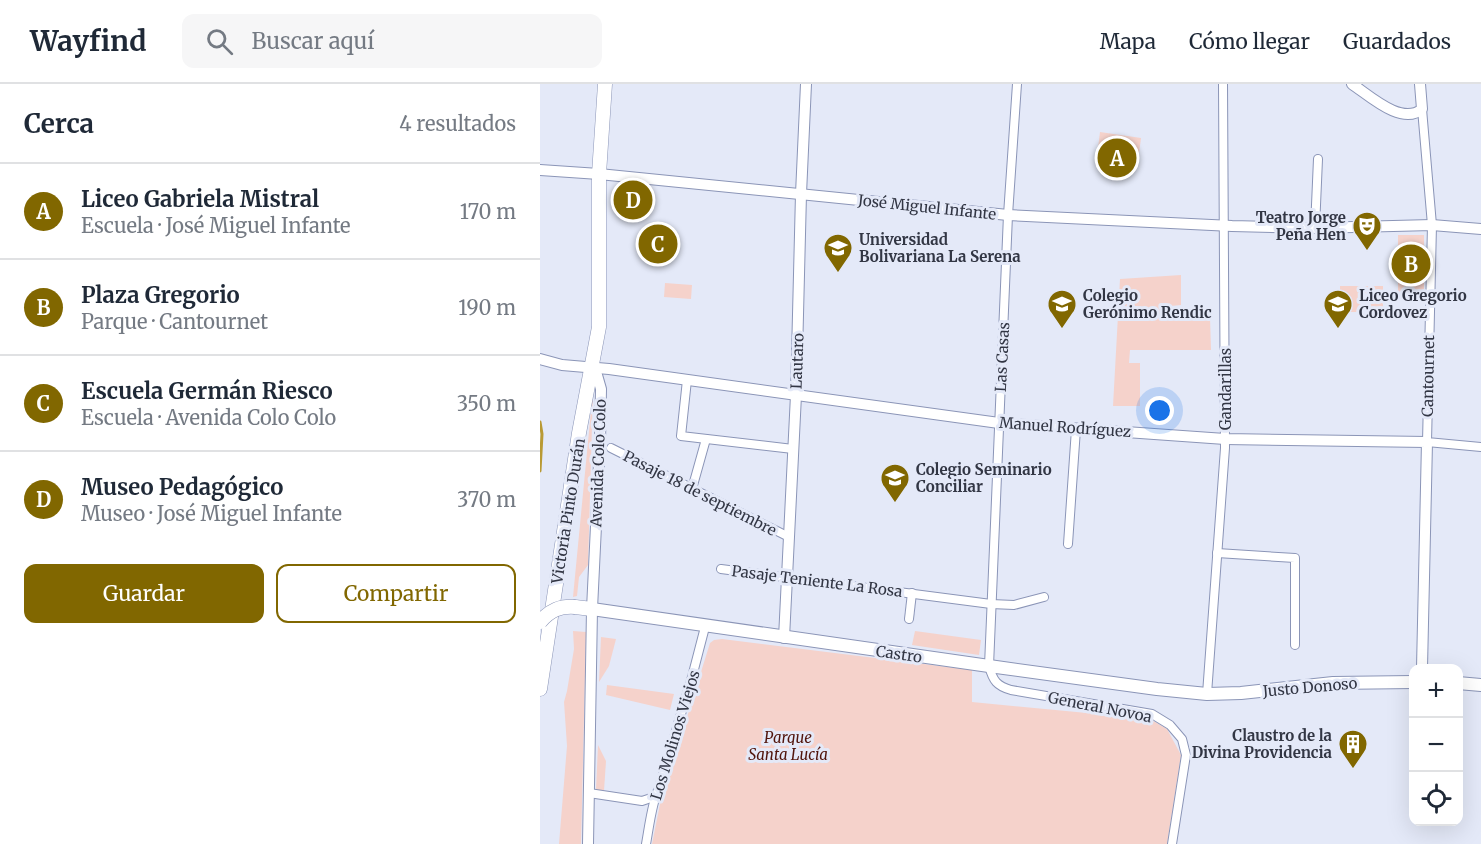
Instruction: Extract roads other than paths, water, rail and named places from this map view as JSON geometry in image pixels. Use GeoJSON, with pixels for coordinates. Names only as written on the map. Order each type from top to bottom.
{"type":"FeatureCollection","features":[{"type":"Feature","properties":{"kind":"main road","name":"Avenida Colo Colo"},"geometry":{"type":"LineString","coordinates":[[592,368],[599,327],[599,174],[604,84]]}},
{"type":"Feature","properties":{"kind":"main road","name":"Victoria Pinto Durán"},"geometry":{"type":"LineString","coordinates":[[540,689],[579,432],[592,368]]}},
{"type":"Feature","properties":{"kind":"main road"},"geometry":{"type":"LineString","coordinates":[[540,622],[554,610],[564,607],[592,609]]}},
{"type":"Feature","properties":{"kind":"main road","name":"Castro"},"geometry":{"type":"LineString","coordinates":[[592,609],[784,638],[1148,688],[1208,694]]}},
{"type":"Feature","properties":{"kind":"main road","name":"Justo Donoso"},"geometry":{"type":"LineString","coordinates":[[1208,694],[1241,693],[1333,683],[1409,682]]}},
{"type":"Feature","properties":{"kind":"main road"},"geometry":{"type":"LineString","coordinates":[[1463,683],[1481,685]]}},
{"type":"Feature","properties":{"kind":"street","name":"Lautaro"},"geometry":{"type":"LineString","coordinates":[[784,638],[796,395],[806,84]]}},
{"type":"Feature","properties":{"kind":"street","name":"Las Casas"},"geometry":{"type":"LineString","coordinates":[[988,666],[1008,215],[1017,84]]}},
{"type":"Feature","properties":{"kind":"street","name":"Gandarillas"},"geometry":{"type":"LineString","coordinates":[[1208,694],[1225,439],[1223,84]]}},
{"type":"Feature","properties":{"kind":"street"},"geometry":{"type":"LineString","coordinates":[[1352,84],[1402,115],[1413,114],[1422,109]]}},
{"type":"Feature","properties":{"kind":"street","name":"Cantournet"},"geometry":{"type":"LineString","coordinates":[[1420,84],[1432,225],[1422,664]]}},
{"type":"Feature","properties":{"kind":"street"},"geometry":{"type":"LineString","coordinates":[[1315,228],[1318,159]]}},
{"type":"Feature","properties":{"kind":"street","name":"José Miguel Infante"},"geometry":{"type":"LineString","coordinates":[[540,170],[1008,215],[1224,226],[1315,228],[1432,225],[1481,229]]}},
{"type":"Feature","properties":{"kind":"street","name":"Manuel Rodríguez"},"geometry":{"type":"LineString","coordinates":[[540,359],[562,365],[999,423],[1225,439],[1426,442],[1481,447]]}},
{"type":"Feature","properties":{"kind":"street","name":"Avenida Colo Colo"},"geometry":{"type":"LineString","coordinates":[[588,844],[592,609],[600,400],[599,381],[592,368]]}},
{"type":"Feature","properties":{"kind":"street"},"geometry":{"type":"LineString","coordinates":[[687,380],[681,436],[793,449]]}},
{"type":"Feature","properties":{"kind":"street"},"geometry":{"type":"LineString","coordinates":[[1068,544],[1076,429]]}},
{"type":"Feature","properties":{"kind":"street"},"geometry":{"type":"LineString","coordinates":[[692,489],[706,439]]}},
{"type":"Feature","properties":{"kind":"street","name":"Pasaje 18 de septiembre"},"geometry":{"type":"LineString","coordinates":[[611,448],[789,537]]}},
{"type":"Feature","properties":{"kind":"street"},"geometry":{"type":"LineString","coordinates":[[1217,553],[1295,558],[1295,645]]}},
{"type":"Feature","properties":{"kind":"street","name":"Pasaje Teniente La Rosa"},"geometry":{"type":"LineString","coordinates":[[721,569],[991,604],[1014,605],[1044,597]]}},
{"type":"Feature","properties":{"kind":"street","name":"Pasaje Teniente La Rosa"},"geometry":{"type":"LineString","coordinates":[[909,619],[912,593]]}},
{"type":"Feature","properties":{"kind":"street","name":"Los Molinos Viejos"},"geometry":{"type":"LineString","coordinates":[[646,844],[654,797],[666,767],[705,627]]}},
{"type":"Feature","properties":{"kind":"street","name":"General Novoa"},"geometry":{"type":"LineString","coordinates":[[988,666],[998,687],[1152,714],[1170,725],[1182,739],[1186,754],[1172,844]]}},
{"type":"Feature","properties":{"kind":"street"},"geometry":{"type":"LineString","coordinates":[[589,793],[642,801],[654,797]]}},
{"type":"Feature","properties":{"kind":"waterway"},"geometry":{"type":"LineString","coordinates":[[540,422],[542,434],[540,471]]}},
{"type":"Feature","properties":{"kind":"place","name":"Liceo Gabriela Mistral"},"geometry":{"type":"Point","coordinates":[1117,158]}},
{"type":"Feature","properties":{"kind":"place","name":"Museo Pedagógico"},"geometry":{"type":"Point","coordinates":[633,200]}},
{"type":"Feature","properties":{"kind":"place","name":"Escuela Germán Riesco"},"geometry":{"type":"Point","coordinates":[658,244]}},
{"type":"Feature","properties":{"kind":"place","name":"Teatro Jorge Peña Hen"},"geometry":{"type":"Point","coordinates":[1367,252]}},
{"type":"Feature","properties":{"kind":"place","name":"Plaza Gregorio"},"geometry":{"type":"Point","coordinates":[1411,264]}},
{"type":"Feature","properties":{"kind":"place","name":"Universidad Bolivariana La Serena"},"geometry":{"type":"Point","coordinates":[838,274]}},
{"type":"Feature","properties":{"kind":"place","name":"Colegio Gerónimo Rendic"},"geometry":{"type":"Point","coordinates":[1062,330]}},
{"type":"Feature","properties":{"kind":"place","name":"Liceo Gregorio Cordovez"},"geometry":{"type":"Point","coordinates":[1338,330]}},
{"type":"Feature","properties":{"kind":"place","name":"Colegio Seminario Conciliar"},"geometry":{"type":"Point","coordinates":[895,504]}},
{"type":"Feature","properties":{"kind":"place","name":"Claustro de la Divina Providencia"},"geometry":{"type":"Point","coordinates":[1353,770]}},
{"type":"Feature","properties":{"kind":"park label","name":"Parque Santa Lucía"},"geometry":{"type":"Point","coordinates":[788,746]}}]}
